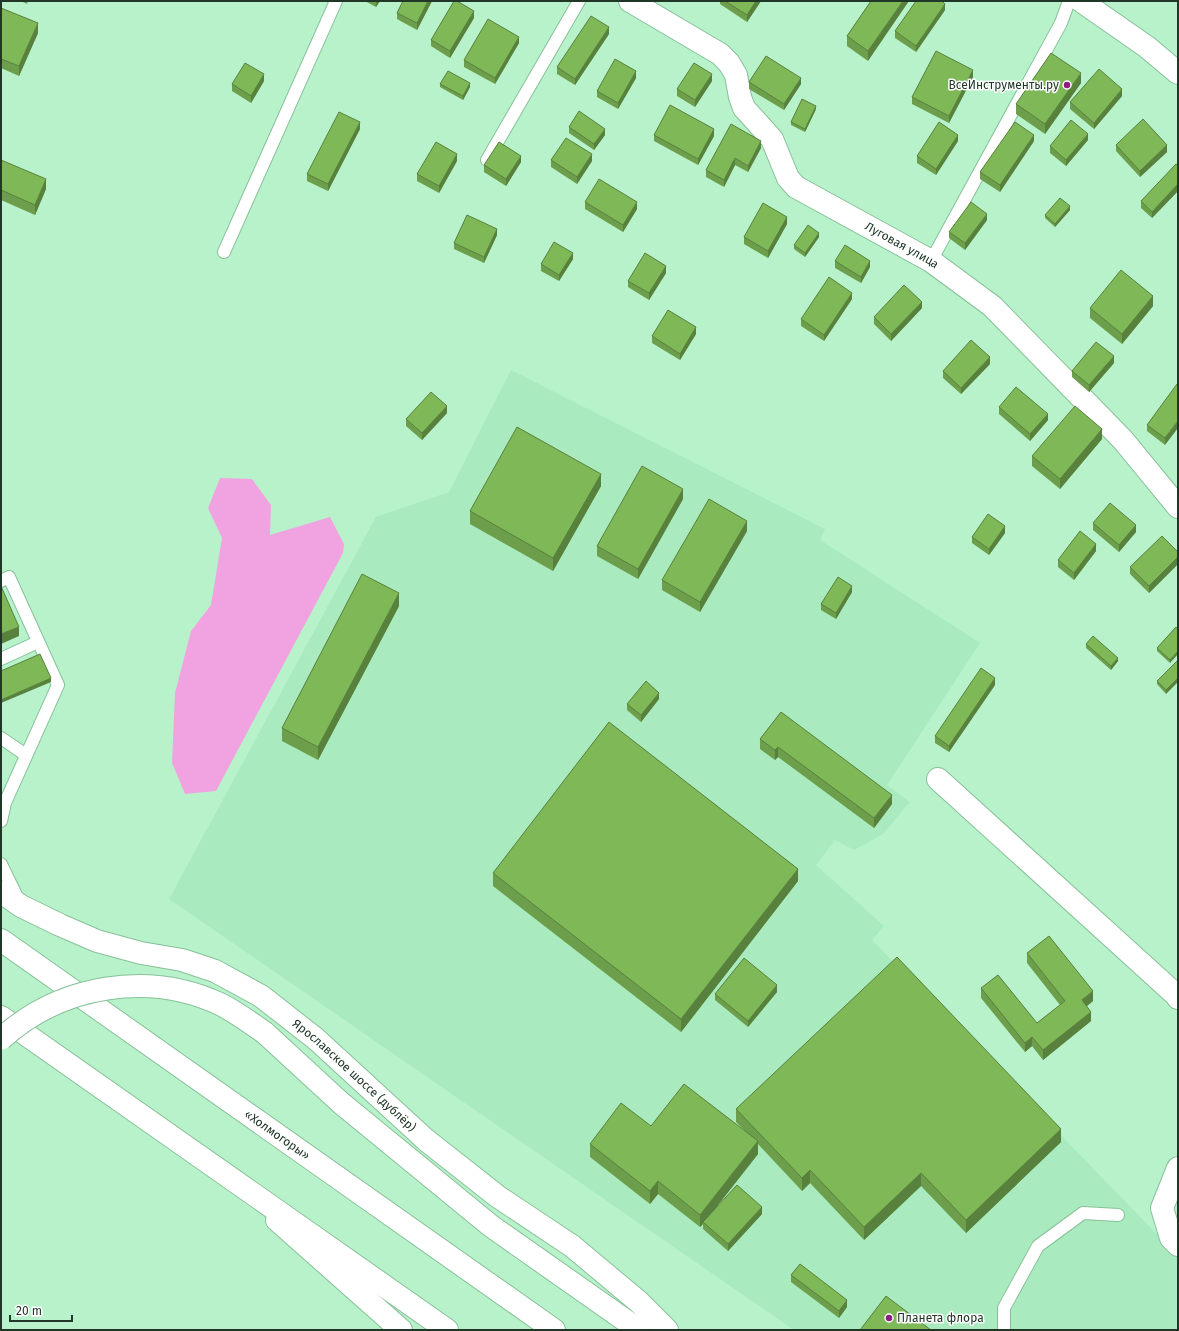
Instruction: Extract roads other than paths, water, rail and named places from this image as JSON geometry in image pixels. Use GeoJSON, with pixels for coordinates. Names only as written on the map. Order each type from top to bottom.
{"type":"FeatureCollection","features":[{"type":"Feature","properties":{"kind":"main road","name":"Луговая улица"},"geometry":{"type":"LineString","coordinates":[[630,1],[720,54],[729,63],[736,75],[740,97],[744,108],[772,139],[788,178],[796,187],[931,261],[992,306],[1123,440],[1178,507]]}},
{"type":"Feature","properties":{"kind":"main road"},"geometry":{"type":"LineString","coordinates":[[1081,1],[1147,47],[1178,73]]}},
{"type":"Feature","properties":{"kind":"main road"},"geometry":{"type":"LineString","coordinates":[[938,779],[1178,998]]}},
{"type":"Feature","properties":{"kind":"main road","name":"Ярославское шоссе (дублёр)"},"geometry":{"type":"LineString","coordinates":[[1,892],[21,906],[97,941],[182,960],[215,970],[261,996],[316,1039],[426,1140],[497,1196],[572,1246],[639,1302],[667,1330]]}},
{"type":"Feature","properties":{"kind":"main road","name":"«Холмогоры»"},"geometry":{"type":"LineString","coordinates":[[1,940],[554,1330]]}},
{"type":"Feature","properties":{"kind":"main road"},"geometry":{"type":"LineString","coordinates":[[1,1039],[23,1021],[45,1008],[94,990],[146,986],[172,989],[221,1005],[244,1018],[265,1033],[341,1103],[491,1226],[639,1330]]}},
{"type":"Feature","properties":{"kind":"main road"},"geometry":{"type":"LineString","coordinates":[[1,1017],[447,1330]]}},
{"type":"Feature","properties":{"kind":"main road"},"geometry":{"type":"LineString","coordinates":[[1178,1168],[1162,1208],[1171,1238],[1178,1245]]}},
{"type":"Feature","properties":{"kind":"main road"},"geometry":{"type":"LineString","coordinates":[[228,1176],[400,1330]]}},
{"type":"Feature","properties":{"kind":"lane"},"geometry":{"type":"LineString","coordinates":[[224,252],[336,1]]}},
{"type":"Feature","properties":{"kind":"lane"},"geometry":{"type":"LineString","coordinates":[[487,160],[579,1]]}},
{"type":"Feature","properties":{"kind":"lane"},"geometry":{"type":"LineString","coordinates":[[931,261],[1061,23],[1069,1]]}},
{"type":"Feature","properties":{"kind":"lane"},"geometry":{"type":"LineString","coordinates":[[1,581],[9,577],[58,684],[5,803],[1,820]]}},
{"type":"Feature","properties":{"kind":"lane"},"geometry":{"type":"LineString","coordinates":[[1,659],[38,642]]}},
{"type":"Feature","properties":{"kind":"lane"},"geometry":{"type":"LineString","coordinates":[[1,738],[26,755]]}},
{"type":"Feature","properties":{"kind":"lane"},"geometry":{"type":"LineString","coordinates":[[1,864],[21,906]]}},
{"type":"Feature","properties":{"kind":"lane"},"geometry":{"type":"LineString","coordinates":[[1004,1330],[1004,1308],[1038,1246],[1083,1213],[1118,1215]]}},
{"type":"Feature","properties":{"kind":"place","name":"ВсеИнструменты.ру"},"geometry":{"type":"Point","coordinates":[1067,85]}},
{"type":"Feature","properties":{"kind":"place","name":"Планета флора"},"geometry":{"type":"Point","coordinates":[889,1318]}}]}
